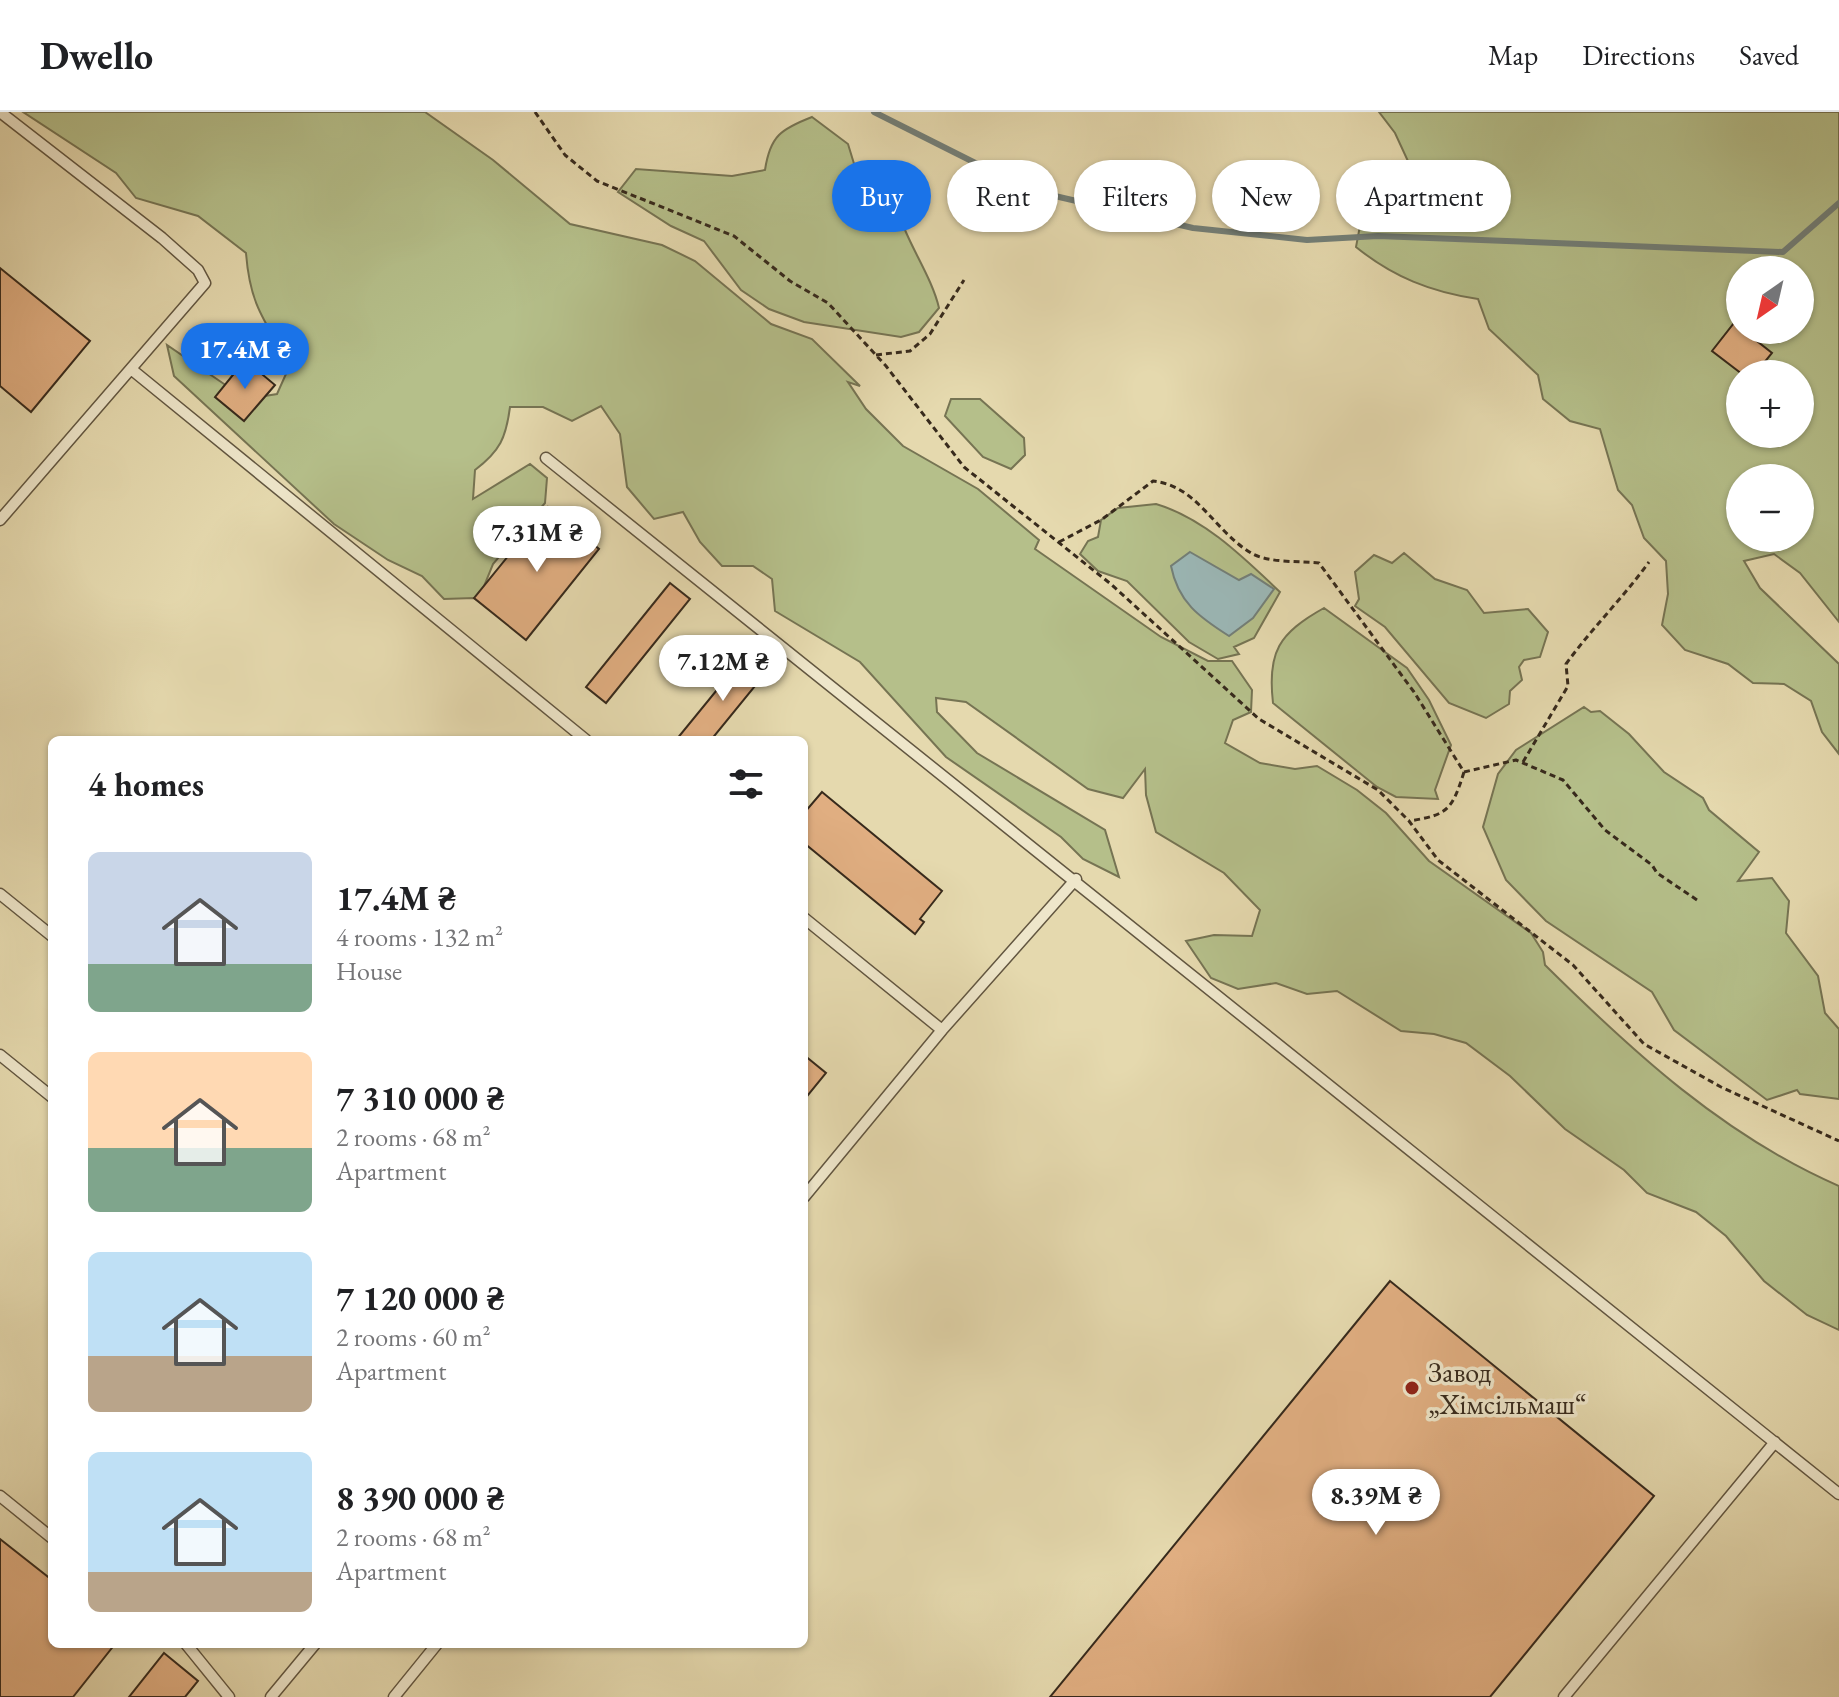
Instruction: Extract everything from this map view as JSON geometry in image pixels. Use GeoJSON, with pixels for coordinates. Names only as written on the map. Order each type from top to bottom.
{"type":"FeatureCollection","features":[{"type":"Feature","properties":{"kind":"lane"},"geometry":{"type":"LineString","coordinates":[[0,112],[162,238],[198,270],[205,283],[0,520]]}},
{"type":"Feature","properties":{"kind":"lane"},"geometry":{"type":"LineString","coordinates":[[131,369],[581,736]]}},
{"type":"Feature","properties":{"kind":"lane"},"geometry":{"type":"LineString","coordinates":[[546,458],[1076,879],[1839,1494]]}},
{"type":"Feature","properties":{"kind":"lane"},"geometry":{"type":"LineString","coordinates":[[808,1192],[942,1030],[1076,879]]}},
{"type":"Feature","properties":{"kind":"lane"},"geometry":{"type":"LineString","coordinates":[[0,894],[48,933]]}},
{"type":"Feature","properties":{"kind":"lane"},"geometry":{"type":"LineString","coordinates":[[808,921],[942,1030]]}},
{"type":"Feature","properties":{"kind":"lane"},"geometry":{"type":"LineString","coordinates":[[0,1055],[48,1094]]}},
{"type":"Feature","properties":{"kind":"lane"},"geometry":{"type":"LineString","coordinates":[[1564,1697],[1775,1442]]}},
{"type":"Feature","properties":{"kind":"lane"},"geometry":{"type":"LineString","coordinates":[[0,1496],[48,1535]]}},
{"type":"Feature","properties":{"kind":"lane"},"geometry":{"type":"LineString","coordinates":[[189,1648],[229,1697]]}},
{"type":"Feature","properties":{"kind":"lane"},"geometry":{"type":"LineString","coordinates":[[271,1697],[312,1648]]}},
{"type":"Feature","properties":{"kind":"lane"},"geometry":{"type":"LineString","coordinates":[[394,1697],[434,1648]]}},
{"type":"Feature","properties":{"kind":"path"},"geometry":{"type":"LineString","coordinates":[[535,112],[565,155],[597,181],[734,236],[790,281],[828,303],[875,355],[964,467],[1059,542],[1202,664],[1259,719],[1378,790],[1409,821],[1438,860],[1573,965],[1644,1044],[1721,1087],[1839,1141]]}},
{"type":"Feature","properties":{"kind":"path"},"geometry":{"type":"LineString","coordinates":[[875,355],[910,351],[930,334],[964,280]]}},
{"type":"Feature","properties":{"kind":"path"},"geometry":{"type":"LineString","coordinates":[[1059,542],[1101,520],[1153,481],[1169,483],[1203,506],[1217,527],[1254,556],[1319,563],[1414,692],[1464,772],[1454,804],[1436,817],[1409,821]]}},
{"type":"Feature","properties":{"kind":"path"},"geometry":{"type":"LineString","coordinates":[[1523,762],[1568,686],[1566,664],[1590,631],[1613,611],[1649,562]]}},
{"type":"Feature","properties":{"kind":"path"},"geometry":{"type":"LineString","coordinates":[[1464,772],[1503,761],[1523,762],[1563,780],[1605,830],[1652,865],[1657,873],[1700,902]]}},
{"type":"Feature","properties":{"kind":"green space"},"geometry":{"type":"Polygon","coordinates":[[[23,112],[425,112],[493,160],[570,224],[662,245],[695,261],[771,324],[812,339],[860,386],[848,382],[866,409],[903,446],[978,489],[1039,540],[1035,549],[1161,637],[1208,661],[1232,661],[1252,690],[1251,712],[1233,720],[1225,743],[1260,763],[1295,769],[1317,766],[1357,790],[1386,813],[1429,861],[1531,933],[1543,952],[1545,965],[1646,1060],[1757,1143],[1839,1186],[1839,1330],[1807,1315],[1764,1281],[1726,1236],[1696,1212],[1647,1193],[1624,1170],[1565,1129],[1510,1076],[1466,1043],[1434,1034],[1401,1031],[1337,991],[1307,994],[1276,983],[1238,989],[1211,978],[1186,941],[1214,935],[1252,936],[1260,910],[1224,873],[1156,832],[1146,795],[1145,769],[1123,798],[1088,789],[966,702],[936,698],[937,712],[977,753],[1105,830],[1119,877],[1083,859],[1061,837],[946,757],[860,662],[775,611],[772,579],[753,566],[722,566],[700,542],[683,512],[654,519],[627,487],[620,434],[601,406],[572,421],[543,407],[510,407],[500,443],[475,470],[473,499],[530,464],[547,478],[545,503],[493,564],[478,601],[474,598],[444,599],[422,576],[388,560],[334,524],[174,376],[167,345],[246,399],[277,394],[290,365],[255,300],[246,253],[198,216],[136,198],[116,173],[23,112]]]}},
{"type":"Feature","properties":{"kind":"green space"},"geometry":{"type":"Polygon","coordinates":[[[1379,112],[1839,112],[1839,622],[1800,573],[1774,554],[1744,561],[1760,588],[1839,664],[1839,754],[1822,732],[1811,701],[1784,684],[1753,683],[1728,664],[1685,650],[1662,625],[1668,594],[1666,561],[1644,538],[1632,505],[1618,490],[1600,429],[1570,421],[1543,399],[1538,375],[1489,329],[1478,299],[1413,282],[1356,247],[1359,232],[1511,232],[1511,160],[1407,160],[1395,133],[1379,112]]]}},
{"type":"Feature","properties":{"kind":"green space"},"geometry":{"type":"Polygon","coordinates":[[[812,117],[848,144],[853,160],[832,160],[832,232],[906,232],[939,308],[919,332],[901,337],[804,322],[769,309],[741,290],[704,241],[671,226],[618,192],[636,169],[732,176],[765,170],[774,141],[792,126],[812,117]]]}},
{"type":"Feature","properties":{"kind":"green space"},"geometry":{"type":"Polygon","coordinates":[[[951,399],[980,399],[1024,438],[1025,455],[1011,469],[983,457],[945,416],[951,399]]]}},
{"type":"Feature","properties":{"kind":"green space"},"geometry":{"type":"Polygon","coordinates":[[[1156,504],[1174,510],[1207,529],[1280,592],[1254,638],[1234,647],[1239,654],[1218,659],[1189,642],[1127,581],[1098,571],[1080,554],[1088,541],[1098,537],[1101,520],[1118,508],[1156,504]]]}},
{"type":"Feature","properties":{"kind":"green space"},"geometry":{"type":"Polygon","coordinates":[[[1404,553],[1435,579],[1467,590],[1484,613],[1528,609],[1548,632],[1540,657],[1524,660],[1519,667],[1522,680],[1510,691],[1509,704],[1486,718],[1449,703],[1385,627],[1355,606],[1359,599],[1355,572],[1374,555],[1392,563],[1404,553]]]}},
{"type":"Feature","properties":{"kind":"green space"},"geometry":{"type":"Polygon","coordinates":[[[1324,608],[1407,668],[1429,700],[1451,745],[1435,790],[1438,799],[1396,797],[1377,787],[1273,703],[1272,670],[1279,646],[1296,626],[1324,608]]]}},
{"type":"Feature","properties":{"kind":"green space"},"geometry":{"type":"Polygon","coordinates":[[[1584,707],[1591,712],[1600,711],[1629,734],[1664,772],[1703,798],[1709,810],[1759,852],[1738,881],[1772,878],[1789,901],[1786,933],[1818,976],[1825,1013],[1839,1029],[1839,1099],[1800,1094],[1797,1090],[1767,1100],[1674,1030],[1652,992],[1546,921],[1506,880],[1483,827],[1498,774],[1516,750],[1584,707]]]}},
{"type":"Feature","properties":{"kind":"water"},"geometry":{"type":"Polygon","coordinates":[[[1190,552],[1239,580],[1251,574],[1274,589],[1253,618],[1229,636],[1191,607],[1174,579],[1171,566],[1190,552]]]}},
{"type":"Feature","properties":{"kind":"building"},"geometry":{"type":"Polygon","coordinates":[[[0,268],[90,341],[31,412],[0,386],[0,268]]]}},
{"type":"Feature","properties":{"kind":"building"},"geometry":{"type":"Polygon","coordinates":[[[1726,333],[1726,344],[1761,344],[1772,353],[1766,360],[1726,362],[1712,351],[1726,333]]]}},
{"type":"Feature","properties":{"kind":"building"},"geometry":{"type":"Polygon","coordinates":[[[245,360],[275,385],[244,421],[215,397],[245,360]]]}},
{"type":"Feature","properties":{"kind":"building"},"geometry":{"type":"Polygon","coordinates":[[[548,507],[599,549],[526,640],[474,598],[548,507]]]}},
{"type":"Feature","properties":{"kind":"building"},"geometry":{"type":"Polygon","coordinates":[[[670,583],[690,599],[606,703],[586,687],[670,583]]]}},
{"type":"Feature","properties":{"kind":"building"},"geometry":{"type":"Polygon","coordinates":[[[743,658],[764,675],[714,736],[679,736],[743,658]]]}},
{"type":"Feature","properties":{"kind":"building"},"geometry":{"type":"Polygon","coordinates":[[[822,792],[942,891],[920,919],[924,922],[915,934],[808,846],[808,808],[822,792]]]}},
{"type":"Feature","properties":{"kind":"building"},"geometry":{"type":"Polygon","coordinates":[[[808,1058],[826,1073],[808,1095],[808,1058]]]}},
{"type":"Feature","properties":{"kind":"building","name":"Завод „Хімсільмаш“"},"geometry":{"type":"Polygon","coordinates":[[[1390,1281],[1654,1496],[1490,1697],[1050,1697],[1390,1281]]]}},
{"type":"Feature","properties":{"kind":"building"},"geometry":{"type":"Polygon","coordinates":[[[0,1539],[48,1577],[48,1648],[112,1648],[73,1697],[0,1697],[0,1539]]]}},
{"type":"Feature","properties":{"kind":"building"},"geometry":{"type":"Polygon","coordinates":[[[164,1653],[198,1681],[185,1697],[129,1697],[164,1653]]]}},
{"type":"Feature","properties":{"kind":"waterway"},"geometry":{"type":"LineString","coordinates":[[874,112],[1029,190],[1193,228],[1307,240],[1378,236],[1783,252],[1839,203]]}},
{"type":"Feature","properties":{"kind":"place","name":"Завод „Хімсільмаш“"},"geometry":{"type":"Point","coordinates":[1412,1388]}}]}
